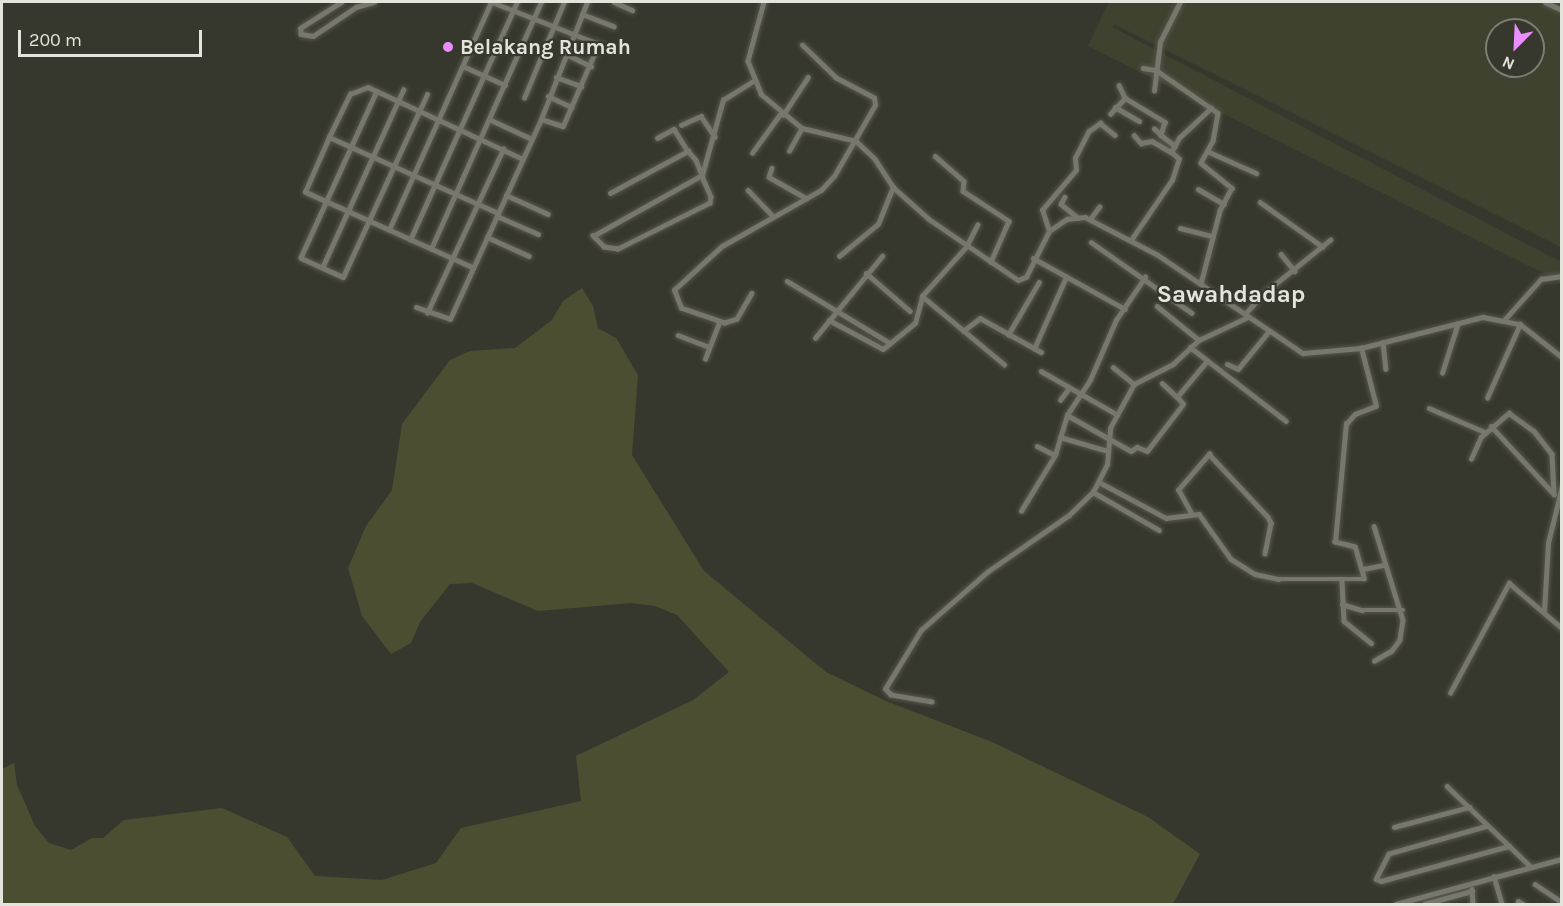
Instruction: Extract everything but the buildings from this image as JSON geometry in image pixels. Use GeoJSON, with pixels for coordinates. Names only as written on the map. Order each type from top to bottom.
{"type":"FeatureCollection","features":[{"type":"Feature","properties":{"kind":"street"},"geometry":{"type":"LineString","coordinates":[[342,2],[301,28],[301,34],[313,36],[356,7],[374,2]]}},
{"type":"Feature","properties":{"kind":"street"},"geometry":{"type":"LineString","coordinates":[[389,230],[465,67],[492,2],[553,29],[606,46]]}},
{"type":"Feature","properties":{"kind":"street"},"geometry":{"type":"LineString","coordinates":[[410,240],[462,131],[517,2]]}},
{"type":"Feature","properties":{"kind":"street"},"geometry":{"type":"LineString","coordinates":[[431,249],[491,120],[541,2]]}},
{"type":"Feature","properties":{"kind":"street"},"geometry":{"type":"LineString","coordinates":[[524,98],[564,2]]}},
{"type":"Feature","properties":{"kind":"street"},"geometry":{"type":"LineString","coordinates":[[416,307],[449,320],[541,119],[548,96],[587,2]]}},
{"type":"Feature","properties":{"kind":"street"},"geometry":{"type":"LineString","coordinates":[[614,2],[632,10]]}},
{"type":"Feature","properties":{"kind":"street"},"geometry":{"type":"LineString","coordinates":[[764,2],[749,54],[752,82],[782,114],[802,128],[856,141],[875,159],[893,188],[966,247],[1021,280],[1049,231],[1078,218],[1091,218],[1131,240],[1201,284],[1269,331],[1311,355],[1361,348],[1483,317],[1520,324],[1562,357]]}},
{"type":"Feature","properties":{"kind":"street"},"geometry":{"type":"LineString","coordinates":[[1154,91],[1160,42],[1180,2]]}},
{"type":"Feature","properties":{"kind":"street"},"geometry":{"type":"LineString","coordinates":[[1545,2],[1562,10]]}},
{"type":"Feature","properties":{"kind":"street"},"geometry":{"type":"LineString","coordinates":[[582,14],[614,26]]}},
{"type":"Feature","properties":{"kind":"street"},"geometry":{"type":"LineString","coordinates":[[541,119],[563,126],[599,44]]}},
{"type":"Feature","properties":{"kind":"street"},"geometry":{"type":"LineString","coordinates":[[753,293],[737,320],[719,322],[681,308],[674,287],[722,246],[772,215],[806,198],[834,176],[876,105],[874,98],[836,78],[802,45]]}},
{"type":"Feature","properties":{"kind":"street"},"geometry":{"type":"LineString","coordinates":[[566,54],[591,66]]}},
{"type":"Feature","properties":{"kind":"street"},"geometry":{"type":"LineString","coordinates":[[465,67],[505,85]]}},
{"type":"Feature","properties":{"kind":"street"},"geometry":{"type":"LineString","coordinates":[[1143,68],[1156,70],[1218,115],[1201,164],[1232,185],[1213,236],[1201,284]]}},
{"type":"Feature","properties":{"kind":"street"},"geometry":{"type":"LineString","coordinates":[[556,77],[581,86]]}},
{"type":"Feature","properties":{"kind":"street"},"geometry":{"type":"LineString","coordinates":[[752,153],[808,77]]}},
{"type":"Feature","properties":{"kind":"street"},"geometry":{"type":"LineString","coordinates":[[657,138],[674,129],[702,175],[711,200],[704,207],[618,249],[596,242],[593,232],[702,175],[715,137],[723,100],[752,82]]}},
{"type":"Feature","properties":{"kind":"street"},"geometry":{"type":"LineString","coordinates":[[1119,85],[1125,98],[1164,121],[1161,135]]}},
{"type":"Feature","properties":{"kind":"street"},"geometry":{"type":"LineString","coordinates":[[473,268],[305,192],[329,136],[354,90],[377,91],[523,159]]}},
{"type":"Feature","properties":{"kind":"street"},"geometry":{"type":"LineString","coordinates":[[322,267],[403,90]]}},
{"type":"Feature","properties":{"kind":"street"},"geometry":{"type":"LineString","coordinates":[[377,91],[301,258],[343,277],[428,94]]}},
{"type":"Feature","properties":{"kind":"street"},"geometry":{"type":"LineString","coordinates":[[548,96],[572,107]]}},
{"type":"Feature","properties":{"kind":"street"},"geometry":{"type":"LineString","coordinates":[[1110,114],[1125,98]]}},
{"type":"Feature","properties":{"kind":"street"},"geometry":{"type":"LineString","coordinates":[[1115,107],[1139,121]]}},
{"type":"Feature","properties":{"kind":"street"},"geometry":{"type":"LineString","coordinates":[[1171,152],[1187,127],[1211,108]]}},
{"type":"Feature","properties":{"kind":"street"},"geometry":{"type":"LineString","coordinates":[[681,125],[701,116],[715,137]]}},
{"type":"Feature","properties":{"kind":"street"},"geometry":{"type":"LineString","coordinates":[[491,120],[532,139]]}},
{"type":"Feature","properties":{"kind":"street"},"geometry":{"type":"LineString","coordinates":[[1049,231],[1042,210],[1076,170],[1075,158],[1089,131],[1100,123],[1115,135]]}},
{"type":"Feature","properties":{"kind":"street"},"geometry":{"type":"LineString","coordinates":[[789,151],[802,128]]}},
{"type":"Feature","properties":{"kind":"street"},"geometry":{"type":"LineString","coordinates":[[1154,129],[1175,146]]}},
{"type":"Feature","properties":{"kind":"street"},"geometry":{"type":"LineString","coordinates":[[1131,240],[1172,180],[1179,159],[1152,141],[1141,143],[1134,135]]}},
{"type":"Feature","properties":{"kind":"street"},"geometry":{"type":"LineString","coordinates":[[329,136],[436,184],[538,234]]}},
{"type":"Feature","properties":{"kind":"street"},"geometry":{"type":"LineString","coordinates":[[427,312],[503,149]]}},
{"type":"Feature","properties":{"kind":"street"},"geometry":{"type":"LineString","coordinates":[[610,193],[688,151]]}},
{"type":"Feature","properties":{"kind":"street"},"geometry":{"type":"LineString","coordinates":[[1207,151],[1256,173]]}},
{"type":"Feature","properties":{"kind":"street"},"geometry":{"type":"LineString","coordinates":[[934,156],[964,182],[963,191],[1010,221],[991,262]]}},
{"type":"Feature","properties":{"kind":"street"},"geometry":{"type":"LineString","coordinates":[[772,168],[769,177],[806,198]]}},
{"type":"Feature","properties":{"kind":"street"},"geometry":{"type":"LineString","coordinates":[[839,256],[878,224],[893,188]]}},
{"type":"Feature","properties":{"kind":"street"},"geometry":{"type":"LineString","coordinates":[[1198,189],[1224,204]]}},
{"type":"Feature","properties":{"kind":"street"},"geometry":{"type":"LineString","coordinates":[[748,190],[772,215]]}},
{"type":"Feature","properties":{"kind":"street"},"geometry":{"type":"LineString","coordinates":[[506,195],[548,214]]}},
{"type":"Feature","properties":{"kind":"street"},"geometry":{"type":"LineString","coordinates":[[1065,197],[1061,204],[1078,218]]}},
{"type":"Feature","properties":{"kind":"street"},"geometry":{"type":"LineString","coordinates":[[1260,202],[1323,248]]}},
{"type":"Feature","properties":{"kind":"street"},"geometry":{"type":"LineString","coordinates":[[1091,218],[1099,207]]}},
{"type":"Feature","properties":{"kind":"street"},"geometry":{"type":"LineString","coordinates":[[829,320],[877,349],[890,343],[915,323],[922,296],[966,247],[977,225]]}},
{"type":"Feature","properties":{"kind":"street"},"geometry":{"type":"LineString","coordinates":[[1179,228],[1213,236]]}},
{"type":"Feature","properties":{"kind":"street"},"geometry":{"type":"LineString","coordinates":[[487,237],[529,256]]}},
{"type":"Feature","properties":{"kind":"street"},"geometry":{"type":"LineString","coordinates":[[932,702],[891,695],[885,689],[910,644],[987,572],[1069,515],[1093,492],[1099,482],[1116,414],[1134,384],[1173,364],[1198,340],[1246,316],[1264,292],[1295,271],[1330,240]]}},
{"type":"Feature","properties":{"kind":"street"},"geometry":{"type":"LineString","coordinates":[[1090,242],[1145,277],[1192,313]]}},
{"type":"Feature","properties":{"kind":"street"},"geometry":{"type":"LineString","coordinates":[[1281,254],[1295,271]]}},
{"type":"Feature","properties":{"kind":"street"},"geometry":{"type":"LineString","coordinates":[[815,338],[882,256]]}},
{"type":"Feature","properties":{"kind":"street"},"geometry":{"type":"LineString","coordinates":[[1033,258],[1125,309]]}},
{"type":"Feature","properties":{"kind":"street"},"geometry":{"type":"LineString","coordinates":[[866,273],[910,311]]}},
{"type":"Feature","properties":{"kind":"street"},"geometry":{"type":"LineString","coordinates":[[1505,320],[1541,279],[1562,276]]}},
{"type":"Feature","properties":{"kind":"street"},"geometry":{"type":"LineString","coordinates":[[1034,349],[1066,277]]}},
{"type":"Feature","properties":{"kind":"street"},"geometry":{"type":"LineString","coordinates":[[1021,511],[1055,455],[1067,415],[1145,277]]}},
{"type":"Feature","properties":{"kind":"street"},"geometry":{"type":"LineString","coordinates":[[787,281],[890,343]]}},
{"type":"Feature","properties":{"kind":"street"},"geometry":{"type":"LineString","coordinates":[[1008,335],[1039,282]]}},
{"type":"Feature","properties":{"kind":"street"},"geometry":{"type":"LineString","coordinates":[[922,296],[1004,364]]}},
{"type":"Feature","properties":{"kind":"street"},"geometry":{"type":"LineString","coordinates":[[1156,306],[1198,340]]}},
{"type":"Feature","properties":{"kind":"street"},"geometry":{"type":"LineString","coordinates":[[963,331],[980,318],[1041,352]]}},
{"type":"Feature","properties":{"kind":"street"},"geometry":{"type":"LineString","coordinates":[[705,359],[719,322]]}},
{"type":"Feature","properties":{"kind":"street"},"geometry":{"type":"LineString","coordinates":[[1442,373],[1458,323]]}},
{"type":"Feature","properties":{"kind":"street"},"geometry":{"type":"LineString","coordinates":[[1487,398],[1520,324]]}},
{"type":"Feature","properties":{"kind":"street"},"geometry":{"type":"LineString","coordinates":[[1227,364],[1238,369],[1269,331]]}},
{"type":"Feature","properties":{"kind":"street"},"geometry":{"type":"LineString","coordinates":[[678,335],[709,347]]}},
{"type":"Feature","properties":{"kind":"street"},"geometry":{"type":"LineString","coordinates":[[1383,342],[1386,369]]}},
{"type":"Feature","properties":{"kind":"street"},"geometry":{"type":"LineString","coordinates":[[1190,347],[1286,421]]}},
{"type":"Feature","properties":{"kind":"street"},"geometry":{"type":"LineString","coordinates":[[1265,553],[1271,525],[1268,517],[1209,454],[1178,490],[1191,513],[1208,522],[1231,559],[1255,574],[1342,581],[1364,579],[1355,547],[1336,543],[1335,532],[1341,509],[1346,424],[1355,414],[1376,406],[1361,348]]}},
{"type":"Feature","properties":{"kind":"street"},"geometry":{"type":"LineString","coordinates":[[1178,397],[1207,361]]}},
{"type":"Feature","properties":{"kind":"street"},"geometry":{"type":"LineString","coordinates":[[1113,367],[1134,384]]}},
{"type":"Feature","properties":{"kind":"street"},"geometry":{"type":"LineString","coordinates":[[1041,371],[1116,414]]}},
{"type":"Feature","properties":{"kind":"street"},"geometry":{"type":"LineString","coordinates":[[1067,415],[1131,451],[1137,447],[1147,451],[1183,404],[1162,383]]}},
{"type":"Feature","properties":{"kind":"street"},"geometry":{"type":"LineString","coordinates":[[1060,400],[1069,388]]}},
{"type":"Feature","properties":{"kind":"street"},"geometry":{"type":"LineString","coordinates":[[1428,408],[1485,432]]}},
{"type":"Feature","properties":{"kind":"street"},"geometry":{"type":"LineString","coordinates":[[1471,459],[1485,432],[1507,413],[1534,431],[1552,454],[1555,496],[1548,543],[1544,612]]}},
{"type":"Feature","properties":{"kind":"street"},"geometry":{"type":"LineString","coordinates":[[1491,426],[1555,496]]}},
{"type":"Feature","properties":{"kind":"street"},"geometry":{"type":"LineString","coordinates":[[1060,436],[1108,451]]}},
{"type":"Feature","properties":{"kind":"street"},"geometry":{"type":"LineString","coordinates":[[1036,446],[1055,455]]}},
{"type":"Feature","properties":{"kind":"street"},"geometry":{"type":"LineString","coordinates":[[1099,482],[1166,518],[1191,513]]}},
{"type":"Feature","properties":{"kind":"street"},"geometry":{"type":"LineString","coordinates":[[1555,496],[1562,486]]}},
{"type":"Feature","properties":{"kind":"street"},"geometry":{"type":"LineString","coordinates":[[1093,492],[1159,530]]}},
{"type":"Feature","properties":{"kind":"street"},"geometry":{"type":"LineString","coordinates":[[1374,526],[1384,565],[1403,610],[1400,640],[1392,651],[1375,661]]}},
{"type":"Feature","properties":{"kind":"street"},"geometry":{"type":"LineString","coordinates":[[1363,569],[1384,565]]}},
{"type":"Feature","properties":{"kind":"street"},"geometry":{"type":"LineString","coordinates":[[1342,581],[1342,604],[1346,624],[1371,643]]}},
{"type":"Feature","properties":{"kind":"street"},"geometry":{"type":"LineString","coordinates":[[1450,693],[1505,585],[1518,586],[1562,628]]}},
{"type":"Feature","properties":{"kind":"street"},"geometry":{"type":"LineString","coordinates":[[1342,604],[1362,610],[1403,610]]}},
{"type":"Feature","properties":{"kind":"street"},"geometry":{"type":"LineString","coordinates":[[1447,786],[1530,866]]}},
{"type":"Feature","properties":{"kind":"street"},"geometry":{"type":"LineString","coordinates":[[1394,827],[1469,807]]}},
{"type":"Feature","properties":{"kind":"street"},"geometry":{"type":"LineString","coordinates":[[1488,826],[1389,854],[1376,879],[1381,881],[1509,846]]}},
{"type":"Feature","properties":{"kind":"street"},"geometry":{"type":"LineString","coordinates":[[1396,904],[1562,859]]}},
{"type":"Feature","properties":{"kind":"street"},"geometry":{"type":"LineString","coordinates":[[1494,876],[1502,904]]}},
{"type":"Feature","properties":{"kind":"street"},"geometry":{"type":"LineString","coordinates":[[1471,884],[1473,904]]}},
{"type":"Feature","properties":{"kind":"street"},"geometry":{"type":"LineString","coordinates":[[1536,884],[1562,902]]}},
{"type":"Feature","properties":{"kind":"street"},"geometry":{"type":"LineString","coordinates":[[1424,904],[1472,891]]}},
{"type":"Feature","properties":{"kind":"shaded area"},"geometry":{"type":"Polygon","coordinates":[[[1109,2],[1561,2],[1561,247],[1114,24],[1112,27],[1561,262],[1561,282],[1088,46],[1109,2]]]}},
{"type":"Feature","properties":{"kind":"shaded area"},"geometry":{"type":"Polygon","coordinates":[[[582,288],[593,306],[598,328],[616,338],[638,375],[632,455],[704,571],[826,672],[886,701],[992,742],[1148,817],[1200,854],[1173,904],[2,904],[2,769],[14,763],[17,785],[35,826],[49,843],[71,850],[92,838],[103,838],[124,820],[222,808],[287,837],[315,876],[382,880],[436,863],[461,828],[581,801],[576,756],[693,700],[729,672],[677,615],[655,606],[631,603],[538,611],[472,583],[450,584],[420,622],[411,643],[391,654],[362,616],[348,568],[366,526],[392,490],[402,424],[450,360],[470,351],[515,348],[552,320],[563,301],[582,288]]]}},
{"type":"Feature","properties":{"kind":"place","name":"Belakang Rumah"},"geometry":{"type":"Point","coordinates":[448,47]}},
{"type":"Feature","properties":{"kind":"district","name":"Sawahdadap"},"geometry":{"type":"Point","coordinates":[1231,295]}}]}
